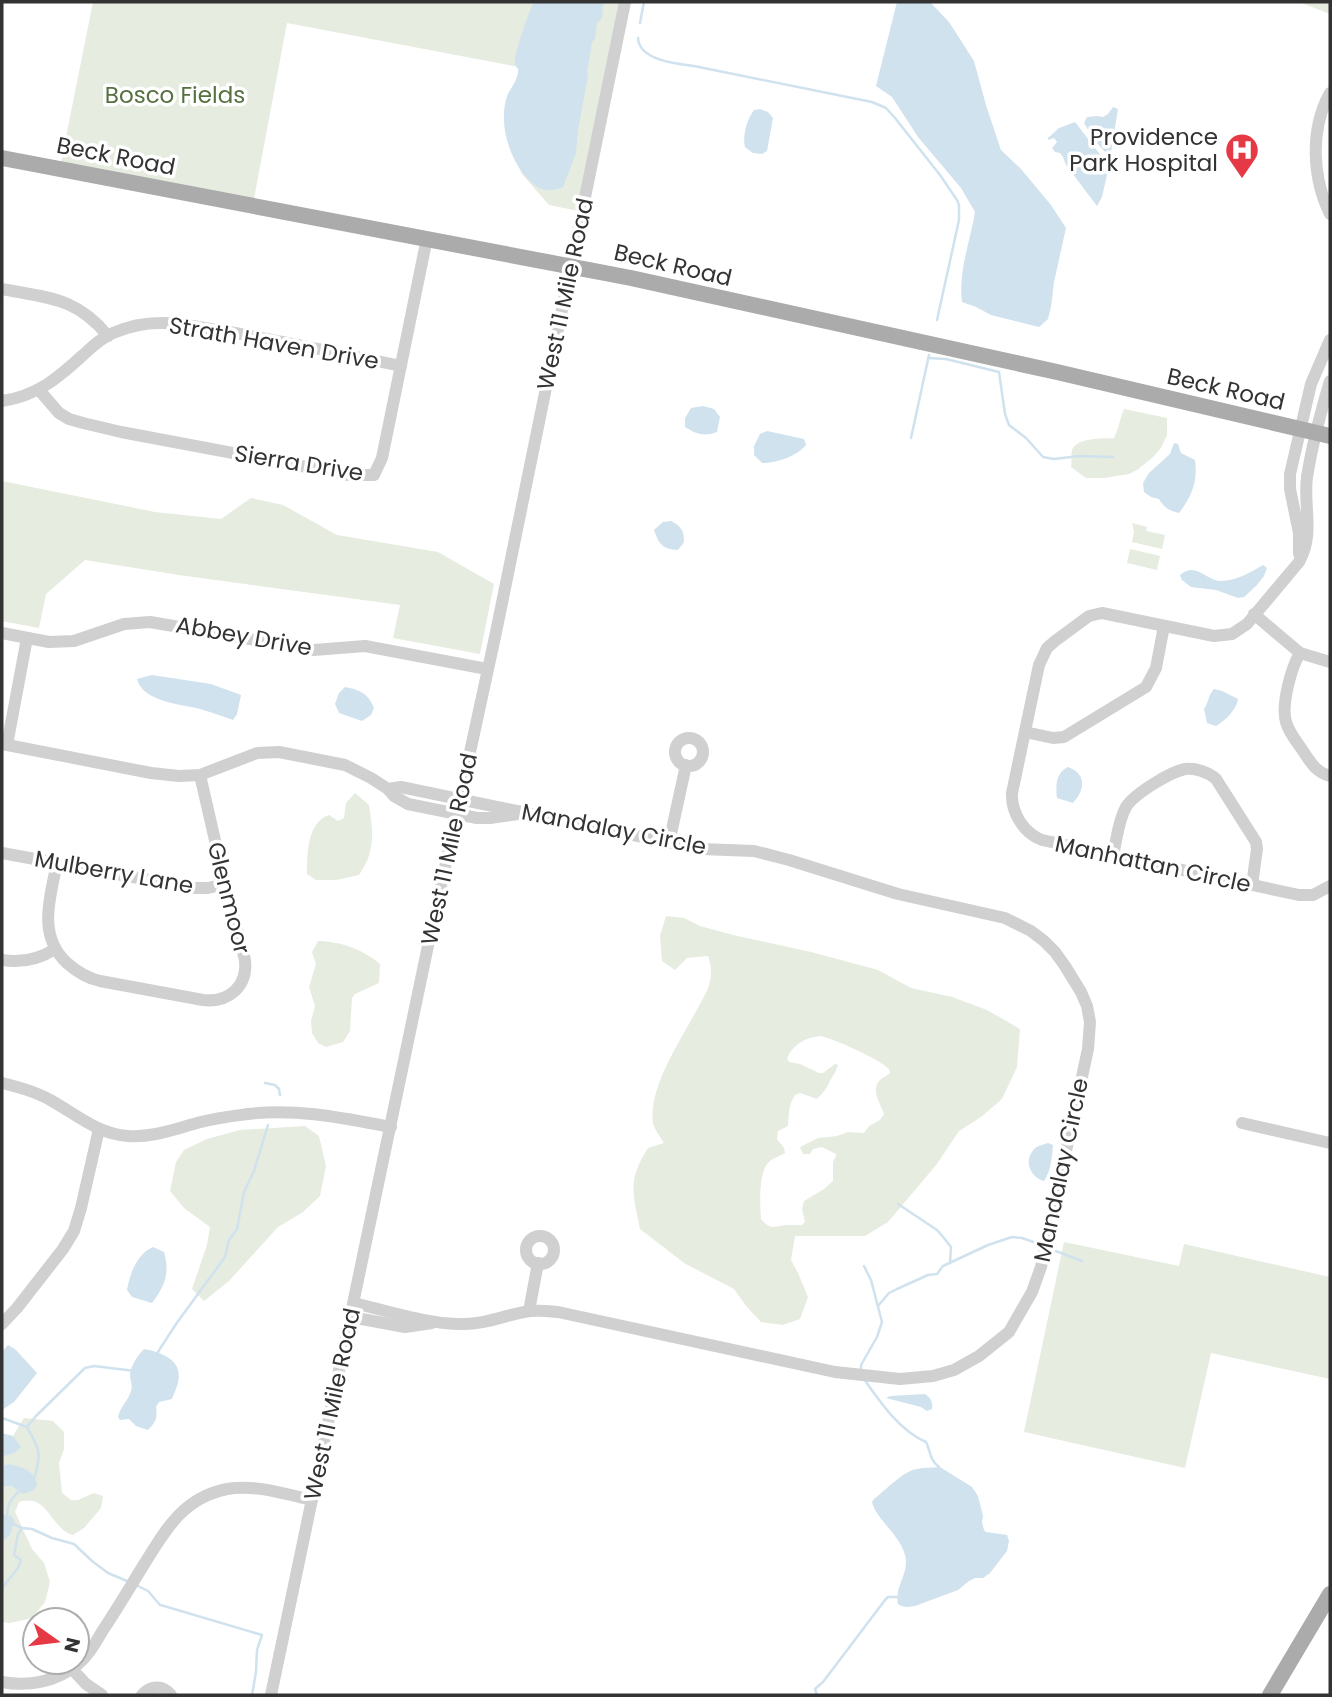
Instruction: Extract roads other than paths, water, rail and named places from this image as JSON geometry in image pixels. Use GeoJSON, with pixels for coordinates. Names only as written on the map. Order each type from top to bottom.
{"type":"FeatureCollection","features":[{"type":"Feature","properties":{"kind":"main road","name":"Beck Road"},"geometry":{"type":"LineString","coordinates":[[2,158],[570,266],[1058,372],[1316,433]]}},
{"type":"Feature","properties":{"kind":"main road"},"geometry":{"type":"LineString","coordinates":[[1270,1695],[1330,1594]]}},
{"type":"Feature","properties":{"kind":"street","name":"West 11 Mile Road"},"geometry":{"type":"LineString","coordinates":[[271,1695],[625,2]]}},
{"type":"Feature","properties":{"kind":"street"},"geometry":{"type":"LineString","coordinates":[[1330,93],[1320,120],[1316,148],[1318,175],[1330,214]]}},
{"type":"Feature","properties":{"kind":"street","name":"Sierra Drive"},"geometry":{"type":"LineString","coordinates":[[39,390],[59,413],[83,423],[349,475],[374,475],[382,458],[427,238]]}},
{"type":"Feature","properties":{"kind":"street"},"geometry":{"type":"LineString","coordinates":[[2,289],[64,302],[95,320],[108,336]]}},
{"type":"Feature","properties":{"kind":"street","name":"Strath Haven Drive"},"geometry":{"type":"LineString","coordinates":[[2,401],[17,399],[39,390],[108,336],[130,328],[159,323],[188,325],[268,339],[401,366]]}},
{"type":"Feature","properties":{"kind":"street"},"geometry":{"type":"LineString","coordinates":[[1300,513],[1290,484],[1294,456],[1316,433],[1311,384],[1330,340]]}},
{"type":"Feature","properties":{"kind":"street"},"geometry":{"type":"LineString","coordinates":[[1300,513],[1316,433],[1330,381]]}},
{"type":"Feature","properties":{"kind":"street"},"geometry":{"type":"LineString","coordinates":[[1290,484],[1306,486]]}},
{"type":"Feature","properties":{"kind":"street","name":"Manhattan Circle"},"geometry":{"type":"LineString","coordinates":[[1300,513],[1298,562],[1247,624],[1239,630],[1224,636],[1214,636],[1096,613],[1088,616],[1047,648],[1040,665],[1012,802],[1026,830],[1042,840],[1305,895],[1313,895],[1330,886]]}},
{"type":"Feature","properties":{"kind":"street"},"geometry":{"type":"LineString","coordinates":[[1254,614],[1300,653],[1330,662]]}},
{"type":"Feature","properties":{"kind":"street","name":"Abbey Drive"},"geometry":{"type":"LineString","coordinates":[[2,633],[49,642],[74,641],[124,624],[164,623],[314,650],[365,646],[487,669]]}},
{"type":"Feature","properties":{"kind":"street"},"geometry":{"type":"LineString","coordinates":[[1025,732],[1053,738],[1064,737],[1146,687],[1156,668],[1164,626]]}},
{"type":"Feature","properties":{"kind":"street"},"geometry":{"type":"LineString","coordinates":[[27,638],[4,744],[165,775],[200,775],[247,755],[273,752],[345,765],[371,778],[405,803],[484,819],[529,813]]}},
{"type":"Feature","properties":{"kind":"street"},"geometry":{"type":"LineString","coordinates":[[1300,653],[1294,662],[1284,713],[1292,734],[1312,765],[1330,776]]}},
{"type":"Feature","properties":{"kind":"street"},"geometry":{"type":"LineString","coordinates":[[669,843],[686,765]]}},
{"type":"Feature","properties":{"kind":"street"},"geometry":{"type":"LineString","coordinates":[[1114,855],[1121,819],[1131,800],[1147,788],[1182,770],[1206,772],[1216,779],[1256,842],[1252,885]]}},
{"type":"Feature","properties":{"kind":"street","name":"Glenmoor"},"geometry":{"type":"LineString","coordinates":[[55,949],[75,970],[94,979],[203,1000],[225,998],[240,984],[246,969],[245,960],[200,775]]}},
{"type":"Feature","properties":{"kind":"street","name":"Mandalay Circle"},"geometry":{"type":"LineString","coordinates":[[354,1303],[439,1322],[462,1324],[480,1323],[529,1311],[558,1312],[835,1371],[900,1379],[933,1376],[954,1370],[979,1356],[1009,1332],[1032,1292],[1041,1267],[1090,1034],[1087,1006],[1055,952],[1031,931],[1005,918],[898,894],[754,851],[701,849],[401,787],[388,789]]}},
{"type":"Feature","properties":{"kind":"street","name":"Mulberry Lane"},"geometry":{"type":"LineString","coordinates":[[2,853],[193,888],[225,884]]}},
{"type":"Feature","properties":{"kind":"street"},"geometry":{"type":"LineString","coordinates":[[2,961],[28,960],[55,949],[47,916],[57,863]]}},
{"type":"Feature","properties":{"kind":"street"},"geometry":{"type":"LineString","coordinates":[[2,1083],[40,1094],[99,1129],[120,1136],[142,1136],[204,1121],[284,1112],[335,1116],[391,1127]]}},
{"type":"Feature","properties":{"kind":"street"},"geometry":{"type":"LineString","coordinates":[[1242,1123],[1330,1143]]}},
{"type":"Feature","properties":{"kind":"street"},"geometry":{"type":"LineString","coordinates":[[2,1324],[63,1249],[74,1231],[99,1129]]}},
{"type":"Feature","properties":{"kind":"street"},"geometry":{"type":"LineString","coordinates":[[529,1311],[538,1263]]}},
{"type":"Feature","properties":{"kind":"street"},"geometry":{"type":"LineString","coordinates":[[351,1317],[405,1327],[439,1322]]}},
{"type":"Feature","properties":{"kind":"street"},"geometry":{"type":"LineString","coordinates":[[91,1650],[164,1531],[190,1504],[216,1492],[236,1488],[265,1490],[312,1500]]}},
{"type":"Feature","properties":{"kind":"street"},"geometry":{"type":"LineString","coordinates":[[2,1682],[29,1684],[59,1676]]}},
{"type":"Feature","properties":{"kind":"street"},"geometry":{"type":"LineString","coordinates":[[79,1676],[102,1695]]}},
{"type":"Feature","properties":{"kind":"street"},"geometry":{"type":"LineString","coordinates":[[142,1695],[156,1687],[167,1690],[171,1695]]}},
{"type":"Feature","properties":{"kind":"water"},"geometry":{"type":"Polygon","coordinates":[[[534,2],[606,2],[592,42],[576,153],[563,187],[554,190],[537,187],[522,172],[511,151],[505,128],[505,104],[518,72],[515,64],[516,52],[534,2]]]}},
{"type":"Feature","properties":{"kind":"water"},"geometry":{"type":"Polygon","coordinates":[[[897,2],[930,2],[949,22],[974,61],[1001,150],[1051,205],[1066,228],[1048,319],[1039,327],[991,315],[962,302],[963,268],[975,212],[961,188],[918,137],[892,97],[876,86],[897,2]]]}},
{"type":"Feature","properties":{"kind":"water"},"geometry":{"type":"Polygon","coordinates":[[[1113,107],[1118,109],[1111,152],[1108,155],[1084,123],[1087,117],[1103,117],[1113,107]]]}},
{"type":"Feature","properties":{"kind":"water"},"geometry":{"type":"Polygon","coordinates":[[[760,109],[773,118],[767,151],[762,154],[753,153],[744,143],[749,118],[754,110],[760,109]]]}},
{"type":"Feature","properties":{"kind":"water"},"geometry":{"type":"Polygon","coordinates":[[[1075,122],[1109,166],[1102,197],[1097,206],[1060,153],[1052,148],[1057,142],[1054,138],[1048,140],[1059,128],[1075,122]]]}},
{"type":"Feature","properties":{"kind":"water"},"geometry":{"type":"Polygon","coordinates":[[[703,406],[714,409],[720,417],[717,432],[700,434],[685,427],[685,418],[691,408],[703,406]]]}},
{"type":"Feature","properties":{"kind":"water"},"geometry":{"type":"Polygon","coordinates":[[[767,431],[804,439],[806,445],[786,458],[762,463],[754,455],[754,446],[760,434],[767,431]]]}},
{"type":"Feature","properties":{"kind":"water"},"geometry":{"type":"Polygon","coordinates":[[[1174,443],[1178,444],[1181,453],[1195,460],[1196,468],[1193,488],[1179,513],[1168,509],[1159,499],[1144,492],[1143,483],[1149,473],[1170,454],[1174,443]]]}},
{"type":"Feature","properties":{"kind":"water"},"geometry":{"type":"Polygon","coordinates":[[[671,521],[680,527],[683,535],[684,542],[678,550],[662,545],[654,530],[663,522],[671,521]]]}},
{"type":"Feature","properties":{"kind":"water"},"geometry":{"type":"Polygon","coordinates":[[[1263,565],[1267,568],[1264,576],[1244,597],[1238,598],[1216,590],[1191,587],[1180,575],[1191,570],[1216,580],[1227,581],[1263,565]]]}},
{"type":"Feature","properties":{"kind":"water"},"geometry":{"type":"Polygon","coordinates":[[[152,675],[211,684],[241,695],[237,714],[233,720],[155,697],[141,687],[137,679],[152,675]]]}},
{"type":"Feature","properties":{"kind":"water"},"geometry":{"type":"Polygon","coordinates":[[[345,687],[360,691],[369,699],[374,708],[371,715],[362,721],[339,713],[335,704],[339,693],[345,687]]]}},
{"type":"Feature","properties":{"kind":"water"},"geometry":{"type":"Polygon","coordinates":[[[1214,689],[1238,699],[1230,714],[1216,726],[1207,723],[1204,709],[1214,689]]]}},
{"type":"Feature","properties":{"kind":"water"},"geometry":{"type":"Polygon","coordinates":[[[1068,767],[1078,774],[1082,783],[1080,793],[1073,803],[1057,798],[1059,776],[1068,767]]]}},
{"type":"Feature","properties":{"kind":"water"},"geometry":{"type":"Polygon","coordinates":[[[1048,1143],[1053,1145],[1050,1169],[1044,1181],[1033,1173],[1029,1161],[1035,1148],[1048,1143]]]}},
{"type":"Feature","properties":{"kind":"water"},"geometry":{"type":"Polygon","coordinates":[[[153,1247],[164,1252],[166,1273],[163,1285],[152,1303],[132,1297],[127,1290],[135,1265],[147,1250],[153,1247]]]}},
{"type":"Feature","properties":{"kind":"water"},"geometry":{"type":"Polygon","coordinates":[[[8,1345],[37,1373],[14,1402],[2,1410],[2,1352],[8,1345]]]}},
{"type":"Feature","properties":{"kind":"water"},"geometry":{"type":"Polygon","coordinates":[[[144,1349],[169,1358],[176,1365],[179,1374],[172,1399],[159,1402],[155,1420],[148,1430],[136,1426],[129,1419],[120,1420],[118,1417],[131,1391],[132,1367],[144,1349]]]}},
{"type":"Feature","properties":{"kind":"water"},"geometry":{"type":"Polygon","coordinates":[[[925,1394],[932,1404],[932,1409],[927,1411],[886,1398],[890,1396],[925,1394]]]}},
{"type":"Feature","properties":{"kind":"water"},"geometry":{"type":"Polygon","coordinates":[[[2,1433],[13,1436],[21,1447],[15,1453],[2,1457],[2,1433]]]}},
{"type":"Feature","properties":{"kind":"water"},"geometry":{"type":"Polygon","coordinates":[[[8,1464],[31,1473],[37,1486],[23,1494],[11,1486],[2,1487],[2,1466],[8,1464]]]}},
{"type":"Feature","properties":{"kind":"water"},"geometry":{"type":"Polygon","coordinates":[[[940,1467],[972,1487],[978,1496],[984,1530],[1007,1535],[1007,1551],[983,1578],[975,1578],[958,1590],[915,1606],[902,1606],[898,1604],[897,1597],[905,1568],[905,1555],[872,1502],[906,1473],[920,1468],[940,1467]]]}},
{"type":"Feature","properties":{"kind":"water"},"geometry":{"type":"Polygon","coordinates":[[[2,1514],[12,1516],[14,1521],[10,1535],[2,1542],[2,1514]]]}},
{"type":"Feature","properties":{"kind":"waterway"},"geometry":{"type":"LineString","coordinates":[[640,23],[644,2]]}},
{"type":"Feature","properties":{"kind":"waterway"},"geometry":{"type":"LineString","coordinates":[[638,38],[645,51],[660,60],[872,102],[886,108],[940,175],[959,205],[959,220],[937,320]]}},
{"type":"Feature","properties":{"kind":"waterway"},"geometry":{"type":"LineString","coordinates":[[911,438],[929,355]]}},
{"type":"Feature","properties":{"kind":"waterway"},"geometry":{"type":"LineString","coordinates":[[928,358],[946,359],[999,372],[1009,425],[1026,438],[1043,457],[1113,457]]}},
{"type":"Feature","properties":{"kind":"waterway"},"geometry":{"type":"LineString","coordinates":[[265,1083],[275,1085],[280,1095]]}},
{"type":"Feature","properties":{"kind":"waterway"},"geometry":{"type":"LineString","coordinates":[[156,1355],[225,1257],[229,1240],[237,1229],[244,1192],[254,1171],[268,1125]]}},
{"type":"Feature","properties":{"kind":"waterway"},"geometry":{"type":"LineString","coordinates":[[898,1204],[937,1230],[951,1247],[950,1263]]}},
{"type":"Feature","properties":{"kind":"waterway"},"geometry":{"type":"LineString","coordinates":[[878,1306],[889,1293],[928,1275],[937,1274],[943,1266],[988,1245],[1012,1237],[1042,1245]]}},
{"type":"Feature","properties":{"kind":"waterway"},"geometry":{"type":"LineString","coordinates":[[1048,1248],[1082,1261]]}},
{"type":"Feature","properties":{"kind":"waterway"},"geometry":{"type":"LineString","coordinates":[[861,1370],[882,1322],[871,1280],[864,1266]]}},
{"type":"Feature","properties":{"kind":"waterway"},"geometry":{"type":"LineString","coordinates":[[27,1427],[85,1368],[94,1366],[135,1371]]}},
{"type":"Feature","properties":{"kind":"waterway"},"geometry":{"type":"LineString","coordinates":[[864,1379],[899,1423],[926,1442],[939,1467]]}},
{"type":"Feature","properties":{"kind":"waterway"},"geometry":{"type":"LineString","coordinates":[[2,1418],[27,1427],[39,1457],[34,1479]]}},
{"type":"Feature","properties":{"kind":"waterway"},"geometry":{"type":"LineString","coordinates":[[7,1516],[10,1502],[21,1490]]}},
{"type":"Feature","properties":{"kind":"waterway"},"geometry":{"type":"LineString","coordinates":[[11,1521],[22,1528],[74,1544],[108,1573],[127,1581]]}},
{"type":"Feature","properties":{"kind":"waterway"},"geometry":{"type":"LineString","coordinates":[[2,1588],[21,1560],[14,1555],[18,1534],[22,1528]]}},
{"type":"Feature","properties":{"kind":"waterway"},"geometry":{"type":"LineString","coordinates":[[136,1585],[148,1591],[160,1605],[262,1635],[257,1650],[252,1695]]}},
{"type":"Feature","properties":{"kind":"waterway"},"geometry":{"type":"LineString","coordinates":[[817,1695],[815,1689],[885,1600],[888,1597],[897,1597]]}},
{"type":"Feature","properties":{"kind":"place","name":"Providence Park Hospital"},"geometry":{"type":"Point","coordinates":[1242,180]}},
{"type":"Feature","properties":{"kind":"park label","name":"Bosco Fields"},"geometry":{"type":"Point","coordinates":[175,95]}}]}
